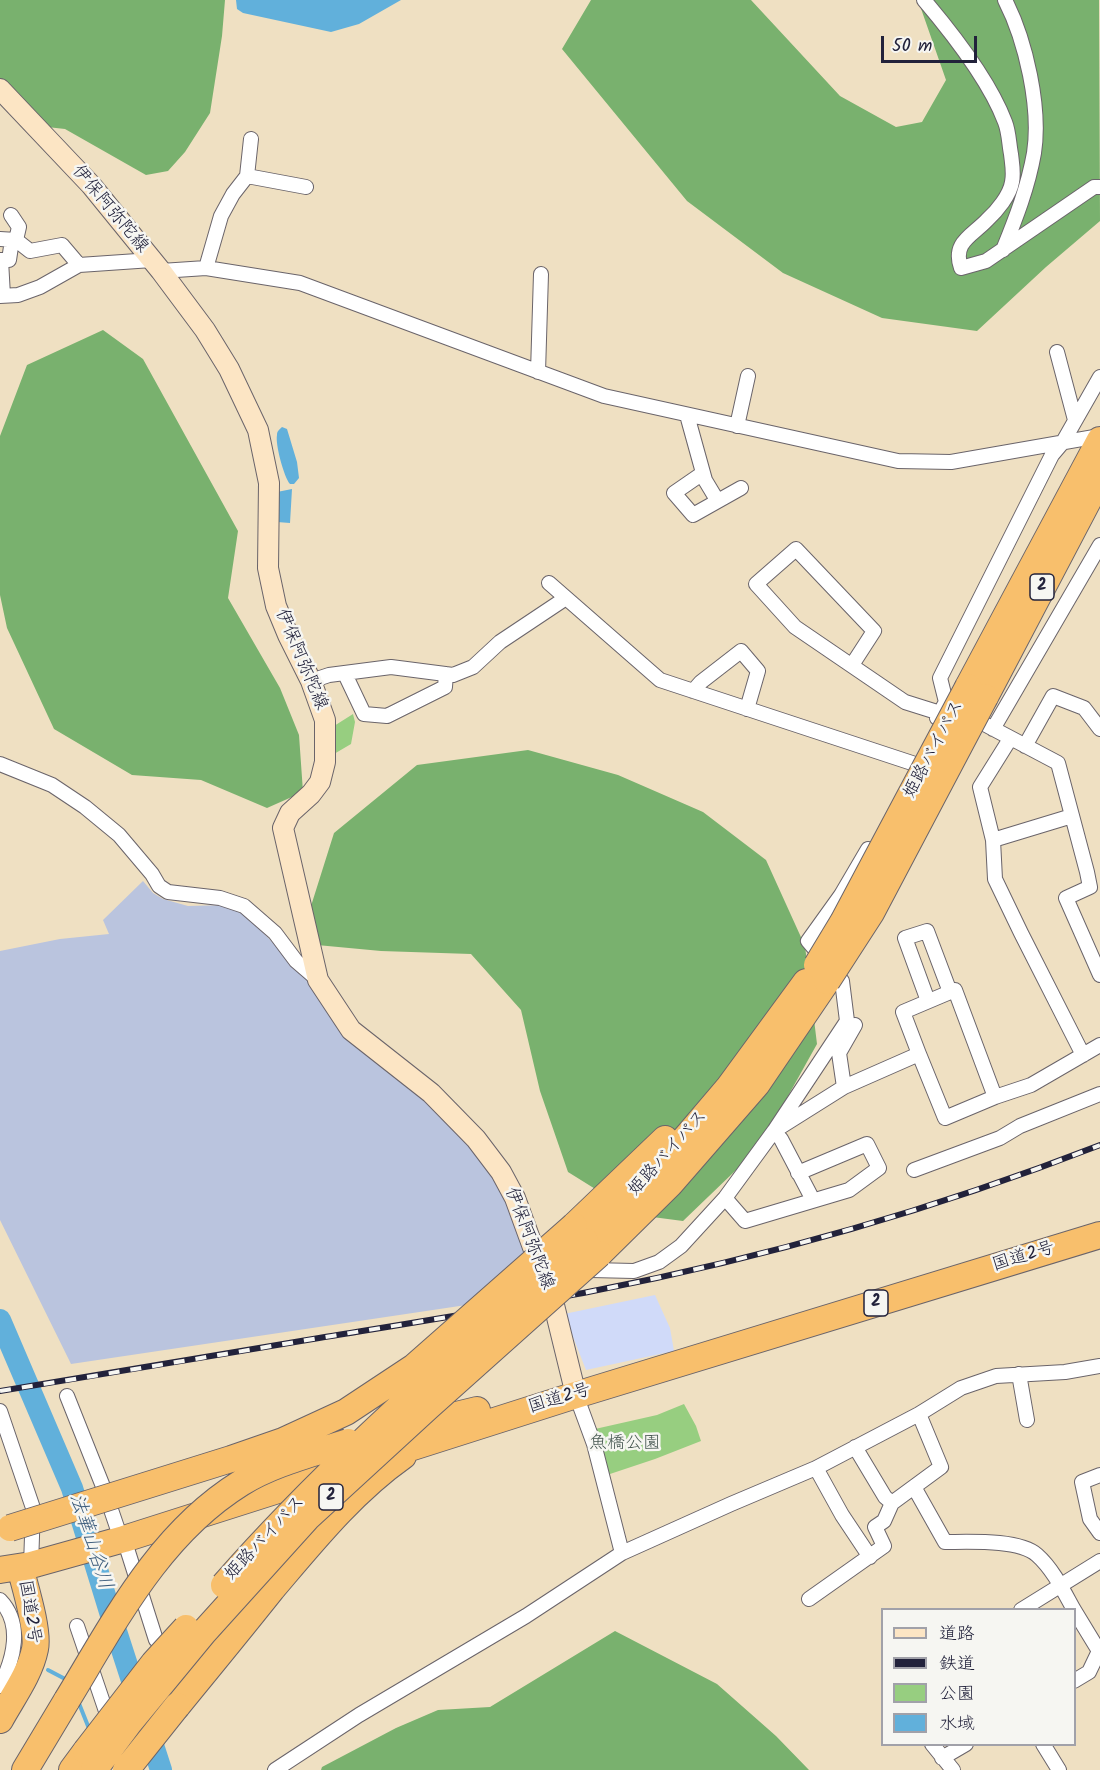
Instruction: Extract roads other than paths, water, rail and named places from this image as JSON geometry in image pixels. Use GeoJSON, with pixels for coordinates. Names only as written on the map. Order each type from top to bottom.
{"type":"FeatureCollection","features":[{"type":"Feature","properties":{"kind":"highway","name":"姫路バイパス"},"geometry":{"type":"LineString","coordinates":[[84,1764],[154,1664],[297,1504],[411,1395],[586,1240],[644,1185],[690,1134],[813,982],[843,922],[976,692],[1091,476],[1100,438]]}},
{"type":"Feature","properties":{"kind":"highway","name":"国道2号"},"geometry":{"type":"LineString","coordinates":[[0,1720],[30,1665],[36,1647],[24,1566],[122,1539],[421,1444],[574,1390],[652,1371],[1100,1235]]}},
{"type":"Feature","properties":{"kind":"highway"},"geometry":{"type":"LineString","coordinates":[[5,1529],[252,1452],[283,1441],[346,1412],[414,1367],[586,1240]]}},
{"type":"Feature","properties":{"kind":"highway"},"geometry":{"type":"LineString","coordinates":[[25,1770],[135,1589],[160,1555],[186,1526],[241,1483],[279,1464],[348,1442],[574,1390]]}},
{"type":"Feature","properties":{"kind":"highway"},"geometry":{"type":"LineString","coordinates":[[126,1770],[296,1561],[349,1502],[383,1471],[421,1444]]}},
{"type":"Feature","properties":{"kind":"main road","name":"伊保阿弥陀線"},"geometry":{"type":"LineString","coordinates":[[0,89],[92,185],[205,330],[229,369],[258,430],[269,483],[268,568],[276,606],[311,681],[325,720],[325,762],[320,782],[311,794],[290,813],[283,828],[318,980],[351,1030],[431,1094],[476,1140],[506,1181],[531,1240],[554,1305],[574,1390]]}},
{"type":"Feature","properties":{"kind":"street"},"geometry":{"type":"LineString","coordinates":[[924,0],[949,29],[993,97],[1006,124],[1012,164],[1012,182],[1007,194],[988,220],[964,241],[957,258],[961,268],[986,261],[1094,187],[1100,186]]}},
{"type":"Feature","properties":{"kind":"street"},"geometry":{"type":"LineString","coordinates":[[1003,250],[1022,206],[1034,151],[1034,107],[1029,67],[1005,0]]}},
{"type":"Feature","properties":{"kind":"street"},"geometry":{"type":"LineString","coordinates":[[206,268],[221,216],[232,194],[247,176],[251,139]]}},
{"type":"Feature","properties":{"kind":"street"},"geometry":{"type":"LineString","coordinates":[[247,176],[306,187]]}},
{"type":"Feature","properties":{"kind":"street"},"geometry":{"type":"LineString","coordinates":[[11,215],[20,227],[9,240],[9,260],[1,261],[2,296],[40,287],[79,265],[206,268],[300,283],[604,396],[898,461],[951,462],[1063,442],[1100,438]]}},
{"type":"Feature","properties":{"kind":"street"},"geometry":{"type":"LineString","coordinates":[[9,240],[30,251],[62,245],[79,265]]}},
{"type":"Feature","properties":{"kind":"street"},"geometry":{"type":"LineString","coordinates":[[538,372],[541,274]]}},
{"type":"Feature","properties":{"kind":"street"},"geometry":{"type":"LineString","coordinates":[[1057,352],[1075,420]]}},
{"type":"Feature","properties":{"kind":"street"},"geometry":{"type":"LineString","coordinates":[[737,426],[748,376]]}},
{"type":"Feature","properties":{"kind":"street"},"geometry":{"type":"LineString","coordinates":[[531,1240],[591,1270],[634,1272],[659,1262],[681,1246],[725,1198],[774,1131],[847,1021],[842,981],[808,941],[841,895],[915,764],[943,707],[940,678],[1052,454],[1063,442],[1100,377]]}},
{"type":"Feature","properties":{"kind":"street"},"geometry":{"type":"LineString","coordinates":[[687,415],[703,473],[717,500]]}},
{"type":"Feature","properties":{"kind":"street"},"geometry":{"type":"LineString","coordinates":[[703,473],[674,493],[693,515],[741,488]]}},
{"type":"Feature","properties":{"kind":"street"},"geometry":{"type":"LineString","coordinates":[[993,729],[1100,545]]}},
{"type":"Feature","properties":{"kind":"street"},"geometry":{"type":"LineString","coordinates":[[852,666],[874,631],[796,549],[756,584],[795,627],[852,666],[905,702],[943,707],[993,729],[1058,763],[1090,887],[1066,898],[1100,975]]}},
{"type":"Feature","properties":{"kind":"street"},"geometry":{"type":"LineString","coordinates":[[549,583],[660,680],[915,764]]}},
{"type":"Feature","properties":{"kind":"street"},"geometry":{"type":"LineString","coordinates":[[311,681],[329,675],[391,667],[453,675],[473,667],[500,642],[566,598]]}},
{"type":"Feature","properties":{"kind":"street"},"geometry":{"type":"LineString","coordinates":[[693,691],[741,651],[758,671],[747,709]]}},
{"type":"Feature","properties":{"kind":"street"},"geometry":{"type":"LineString","coordinates":[[345,674],[364,714],[387,716],[445,687],[446,674]]}},
{"type":"Feature","properties":{"kind":"street"},"geometry":{"type":"LineString","coordinates":[[1024,746],[1053,696],[1084,708],[1100,729]]}},
{"type":"Feature","properties":{"kind":"street"},"geometry":{"type":"LineString","coordinates":[[1010,739],[980,787],[993,840],[995,879],[1083,1055]]}},
{"type":"Feature","properties":{"kind":"street"},"geometry":{"type":"LineString","coordinates":[[0,764],[52,785],[85,807],[119,835],[152,874],[159,886],[168,892],[220,898],[243,906],[274,933],[296,961],[318,980]]}},
{"type":"Feature","properties":{"kind":"street"},"geometry":{"type":"LineString","coordinates":[[993,840],[1072,816]]}},
{"type":"Feature","properties":{"kind":"street"},"geometry":{"type":"LineString","coordinates":[[928,1001],[905,938],[927,931],[950,992]]}},
{"type":"Feature","properties":{"kind":"street"},"geometry":{"type":"LineString","coordinates":[[995,1097],[955,990],[903,1012],[945,1118],[1030,1085],[1100,1046]]}},
{"type":"Feature","properties":{"kind":"street"},"geometry":{"type":"LineString","coordinates":[[844,1087],[839,1053],[855,1025]]}},
{"type":"Feature","properties":{"kind":"street"},"geometry":{"type":"LineString","coordinates":[[774,1131],[844,1087],[919,1054]]}},
{"type":"Feature","properties":{"kind":"street"},"geometry":{"type":"LineString","coordinates":[[920,1172],[1000,1138],[1020,1126],[1100,1094]]}},
{"type":"Feature","properties":{"kind":"street"},"geometry":{"type":"LineString","coordinates":[[774,1131],[781,1139],[813,1200]]}},
{"type":"Feature","properties":{"kind":"street"},"geometry":{"type":"LineString","coordinates":[[725,1198],[745,1221],[849,1190],[879,1168],[867,1144],[798,1173]]}},
{"type":"Feature","properties":{"kind":"street"},"geometry":{"type":"LineString","coordinates":[[275,1770],[359,1714],[526,1616],[622,1553],[816,1468],[919,1414],[961,1388],[996,1376],[1065,1372],[1100,1366]]}},
{"type":"Feature","properties":{"kind":"street"},"geometry":{"type":"LineString","coordinates":[[1019,1374],[1027,1420]]}},
{"type":"Feature","properties":{"kind":"street"},"geometry":{"type":"LineString","coordinates":[[574,1390],[594,1444],[622,1553]]}},
{"type":"Feature","properties":{"kind":"street"},"geometry":{"type":"LineString","coordinates":[[67,1396],[105,1490],[156,1640]]}},
{"type":"Feature","properties":{"kind":"street"},"geometry":{"type":"LineString","coordinates":[[0,1411],[33,1508],[24,1566]]}},
{"type":"Feature","properties":{"kind":"street"},"geometry":{"type":"LineString","coordinates":[[809,1599],[884,1546],[875,1527],[884,1521],[892,1503],[941,1467],[919,1414]]}},
{"type":"Feature","properties":{"kind":"street"},"geometry":{"type":"LineString","coordinates":[[855,1447],[885,1497],[892,1503]]}},
{"type":"Feature","properties":{"kind":"street"},"geometry":{"type":"LineString","coordinates":[[816,1468],[842,1515],[870,1557]]}},
{"type":"Feature","properties":{"kind":"street"},"geometry":{"type":"LineString","coordinates":[[1100,1475],[1082,1482],[1090,1518],[1100,1533]]}},
{"type":"Feature","properties":{"kind":"street"},"geometry":{"type":"LineString","coordinates":[[914,1487],[945,1542],[988,1542],[1022,1548],[1036,1554],[1048,1567],[1073,1608]]}},
{"type":"Feature","properties":{"kind":"street"},"geometry":{"type":"LineString","coordinates":[[1024,1608],[1100,1561]]}},
{"type":"Feature","properties":{"kind":"street"},"geometry":{"type":"LineString","coordinates":[[0,1600],[7,1607],[15,1629],[11,1665],[0,1686]]}},
{"type":"Feature","properties":{"kind":"street"},"geometry":{"type":"LineString","coordinates":[[1076,1613],[1099,1651],[1089,1672],[1076,1680]]}},
{"type":"Feature","properties":{"kind":"street"},"geometry":{"type":"LineString","coordinates":[[76,1626],[126,1770]]}},
{"type":"Feature","properties":{"kind":"street"},"geometry":{"type":"LineString","coordinates":[[933,1746],[952,1770]]}},
{"type":"Feature","properties":{"kind":"street"},"geometry":{"type":"LineString","coordinates":[[942,1758],[963,1746]]}},
{"type":"Feature","properties":{"kind":"street"},"geometry":{"type":"LineString","coordinates":[[1044,1746],[1059,1770]]}},
{"type":"Feature","properties":{"kind":"water"},"geometry":{"type":"Polygon","coordinates":[[[236,0],[401,0],[359,24],[331,32],[243,13],[237,9],[236,0]]]}},
{"type":"Feature","properties":{"kind":"water"},"geometry":{"type":"Polygon","coordinates":[[[282,427],[287,429],[297,462],[299,478],[294,484],[290,484],[288,480],[279,453],[277,434],[282,427]]]}},
{"type":"Feature","properties":{"kind":"water"},"geometry":{"type":"Polygon","coordinates":[[[292,489],[290,523],[277,522],[277,492],[292,489]]]}},
{"type":"Feature","properties":{"kind":"waterway","name":"法華山谷川"},"geometry":{"type":"LineString","coordinates":[[0,1320],[72,1488],[161,1770]]}},
{"type":"Feature","properties":{"kind":"waterway"},"geometry":{"type":"LineString","coordinates":[[48,1670],[69,1681]]}},
{"type":"Feature","properties":{"kind":"waterway"},"geometry":{"type":"LineString","coordinates":[[78,1701],[90,1731]]}},
{"type":"Feature","properties":{"kind":"railway"},"geometry":{"type":"LineString","coordinates":[[0,1391],[491,1310],[657,1278],[850,1229],[976,1190],[1100,1145]]}},
{"type":"Feature","properties":{"kind":"park label","name":"魚橋公園"},"geometry":{"type":"Point","coordinates":[625,1445]}}]}
